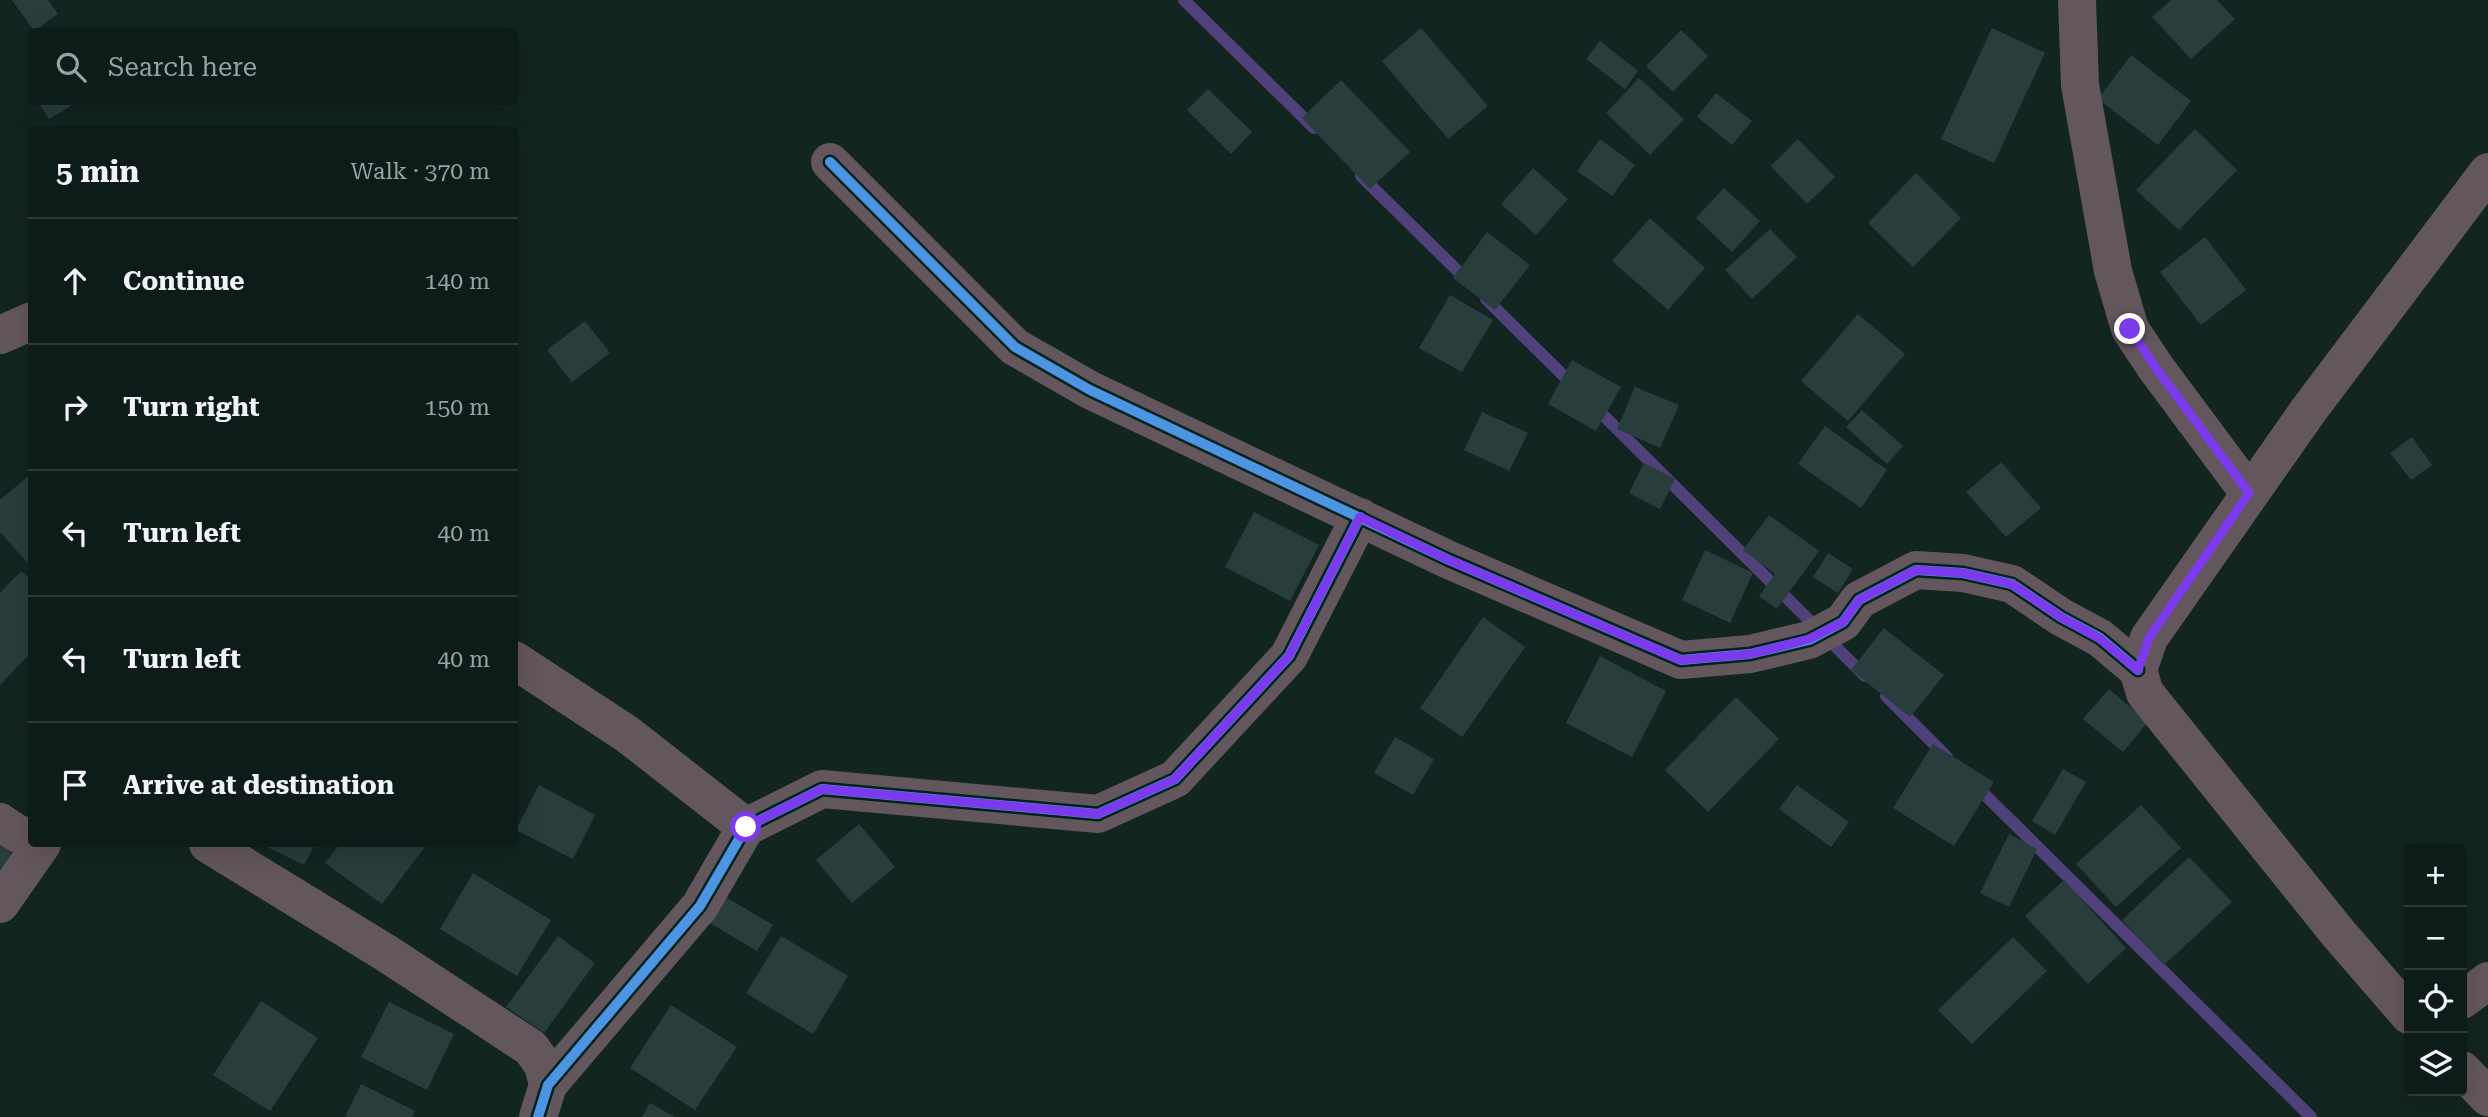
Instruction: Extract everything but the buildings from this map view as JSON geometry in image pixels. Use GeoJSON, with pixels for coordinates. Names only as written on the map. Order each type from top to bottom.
{"type":"FeatureCollection","features":[{"type":"Feature","properties":{"kind":"street"},"geometry":{"type":"LineString","coordinates":[[2077,0],[2081,85],[2113,271],[2130,329],[2249,493]]}},
{"type":"Feature","properties":{"kind":"street"},"geometry":{"type":"LineString","coordinates":[[830,162],[1015,347],[1090,390],[1449,560],[1681,660],[1751,654],[1809,639],[1843,622],[1859,600],[1916,570],[1963,573],[2012,584],[2061,617],[2099,638],[2138,670],[2145,693],[2338,933],[2404,1009]]}},
{"type":"Feature","properties":{"kind":"street"},"geometry":{"type":"LineString","coordinates":[[2138,670],[2149,638],[2249,493],[2488,172]]}},
{"type":"Feature","properties":{"kind":"street"},"geometry":{"type":"LineString","coordinates":[[0,335],[28,323]]}},
{"type":"Feature","properties":{"kind":"street"},"geometry":{"type":"LineString","coordinates":[[543,1101],[700,906],[746,827],[822,789],[1098,814],[1175,779],[1289,656],[1360,517]]}},
{"type":"Feature","properties":{"kind":"street"},"geometry":{"type":"LineString","coordinates":[[518,663],[627,734],[746,827]]}},
{"type":"Feature","properties":{"kind":"street"},"geometry":{"type":"LineString","coordinates":[[9,890],[23,834]]}},
{"type":"Feature","properties":{"kind":"street"},"geometry":{"type":"LineString","coordinates":[[213,847],[386,953],[531,1048],[543,1065],[543,1101]]}},
{"type":"Feature","properties":{"kind":"street"},"geometry":{"type":"LineString","coordinates":[[2467,996],[2488,981]]}},
{"type":"Feature","properties":{"kind":"street"},"geometry":{"type":"LineString","coordinates":[[2467,1075],[2488,1097]]}},
{"type":"Feature","properties":{"kind":"waterway"},"geometry":{"type":"LineString","coordinates":[[1184,0],[1314,128]]}},
{"type":"Feature","properties":{"kind":"waterway"},"geometry":{"type":"LineString","coordinates":[[1361,176],[1468,281]]}},
{"type":"Feature","properties":{"kind":"waterway"},"geometry":{"type":"LineString","coordinates":[[1486,299],[1575,387]]}},
{"type":"Feature","properties":{"kind":"waterway"},"geometry":{"type":"LineString","coordinates":[[1593,405],[1865,676]]}},
{"type":"Feature","properties":{"kind":"waterway"},"geometry":{"type":"LineString","coordinates":[[1886,696],[1947,757]]}},
{"type":"Feature","properties":{"kind":"waterway"},"geometry":{"type":"LineString","coordinates":[[1975,785],[2311,1117]]}},
{"type":"Feature","properties":{"kind":"cycle path"},"geometry":{"type":"LineString","coordinates":[[830,162],[1015,347],[1090,390],[1449,560],[1681,660],[1750,654],[1809,640],[1843,622],[1859,600],[1916,570],[1963,573],[2012,584],[2061,617],[2100,638],[2138,670]]}},
{"type":"Feature","properties":{"kind":"cycle path"},"geometry":{"type":"LineString","coordinates":[[538,1117],[548,1085],[700,906],[746,827],[822,789],[1098,814],[1175,779],[1289,656],[1360,517]]}},
{"type":"Feature","properties":{"kind":"route"},"geometry":{"type":"LineString","coordinates":[[746,827],[822,789],[1098,814],[1175,779],[1289,656],[1360,517],[1449,560],[1681,660],[1751,654],[1809,639],[1843,622],[1859,600],[1916,570],[1963,573],[2012,584],[2061,617],[2099,638],[2138,670],[2149,638],[2249,493],[2130,329]]}}]}
